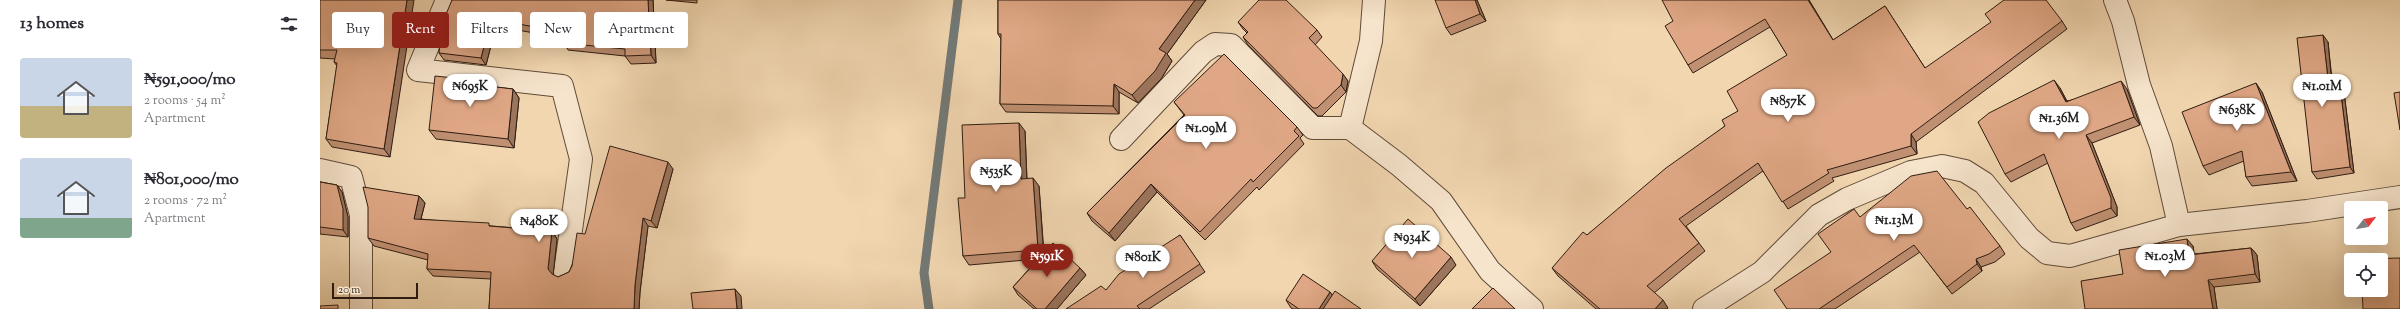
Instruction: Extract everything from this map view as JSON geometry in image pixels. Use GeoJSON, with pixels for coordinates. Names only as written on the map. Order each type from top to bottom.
{"type":"FeatureCollection","features":[{"type":"Feature","properties":{"kind":"street"},"geometry":{"type":"LineString","coordinates":[[447,0],[418,70],[562,86],[581,158],[565,272]]}},
{"type":"Feature","properties":{"kind":"street"},"geometry":{"type":"LineString","coordinates":[[1350,128],[1371,41],[1374,0]]}},
{"type":"Feature","properties":{"kind":"street"},"geometry":{"type":"LineString","coordinates":[[2115,0],[2123,21],[2139,85],[2161,146],[2179,225]]}},
{"type":"Feature","properties":{"kind":"street"},"geometry":{"type":"LineString","coordinates":[[1121,139],[1203,52],[1215,44],[1231,45],[1313,128],[1350,128],[1441,201],[1490,271],[1532,309]]}},
{"type":"Feature","properties":{"kind":"street"},"geometry":{"type":"LineString","coordinates":[[1704,309],[1762,272],[1819,215],[1847,199],[1911,172],[1942,166],[1965,171],[1984,183],[2029,238],[2047,253],[2070,256],[2179,225],[2307,211],[2400,197]]}},
{"type":"Feature","properties":{"kind":"street"},"geometry":{"type":"LineString","coordinates":[[320,170],[351,177],[360,215],[360,309]]}},
{"type":"Feature","properties":{"kind":"building"},"geometry":{"type":"Polygon","coordinates":[[[320,0],[407,0],[405,12],[392,12],[392,48],[400,48],[384,149],[326,139],[337,63],[334,62],[337,50],[320,50],[320,0]]]}},
{"type":"Feature","properties":{"kind":"building"},"geometry":{"type":"Polygon","coordinates":[[[452,0],[648,0],[649,12],[594,12],[594,46],[586,45],[586,12],[530,12],[530,26],[522,25],[522,12],[457,12],[457,48],[484,48],[481,58],[439,53],[439,48],[449,48],[449,12],[447,12],[452,0]]]}},
{"type":"Feature","properties":{"kind":"building"},"geometry":{"type":"Polygon","coordinates":[[[998,0],[1195,0],[1159,49],[1166,53],[1155,71],[1132,95],[1114,84],[1113,106],[1000,104],[1001,34],[998,34],[998,0]]]}},
{"type":"Feature","properties":{"kind":"building"},"geometry":{"type":"Polygon","coordinates":[[[1259,0],[1286,0],[1317,30],[1309,38],[1343,74],[1341,85],[1317,108],[1313,108],[1243,37],[1248,32],[1238,22],[1259,0]]]}},
{"type":"Feature","properties":{"kind":"building"},"geometry":{"type":"Polygon","coordinates":[[[1435,0],[1475,0],[1480,14],[1446,28],[1435,0]]]}},
{"type":"Feature","properties":{"kind":"building"},"geometry":{"type":"Polygon","coordinates":[[[1662,0],[1808,0],[1833,40],[1885,6],[1925,68],[1991,22],[1985,14],[2004,0],[2046,0],[2062,21],[1911,134],[1911,146],[1827,170],[1829,173],[1782,202],[1758,163],[1679,219],[1699,243],[1647,286],[1663,300],[1655,309],[1600,309],[1552,268],[1583,232],[1587,235],[1666,168],[1725,126],[1722,120],[1738,111],[1727,91],[1787,55],[1765,19],[1688,65],[1665,26],[1673,21],[1662,0]]]}},
{"type":"Feature","properties":{"kind":"building"},"geometry":{"type":"Polygon","coordinates":[[[2323,35],[2328,79],[2339,78],[2350,167],[2312,172],[2297,38],[2323,35]]]}},
{"type":"Feature","properties":{"kind":"building"},"geometry":{"type":"Polygon","coordinates":[[[615,48],[651,48],[651,55],[625,56],[625,49],[615,48]]]}},
{"type":"Feature","properties":{"kind":"building"},"geometry":{"type":"Polygon","coordinates":[[[1224,54],[1297,127],[1294,131],[1299,136],[1253,182],[1251,179],[1200,232],[1151,184],[1109,233],[1087,213],[1185,115],[1174,102],[1224,54]]]}},
{"type":"Feature","properties":{"kind":"building"},"geometry":{"type":"Polygon","coordinates":[[[435,76],[473,80],[472,84],[513,89],[508,139],[429,130],[435,76]]]}},
{"type":"Feature","properties":{"kind":"building"},"geometry":{"type":"Polygon","coordinates":[[[2054,80],[2066,102],[2121,81],[2134,117],[2086,135],[2111,198],[2111,208],[2071,223],[2044,154],[2005,174],[1978,122],[1989,113],[2054,80]]]}},
{"type":"Feature","properties":{"kind":"building"},"geometry":{"type":"Polygon","coordinates":[[[2256,83],[2291,172],[2246,177],[2242,151],[2203,166],[2182,112],[2256,83]]]}},
{"type":"Feature","properties":{"kind":"building"},"geometry":{"type":"Polygon","coordinates":[[[2400,92],[2400,130],[2394,93],[2400,92]]]}},
{"type":"Feature","properties":{"kind":"building"},"geometry":{"type":"Polygon","coordinates":[[[1019,123],[1021,179],[1033,178],[1038,250],[963,256],[958,198],[965,198],[962,125],[1019,123]]]}},
{"type":"Feature","properties":{"kind":"building"},"geometry":{"type":"Polygon","coordinates":[[[610,146],[668,162],[651,221],[643,218],[635,285],[634,309],[489,309],[491,272],[427,269],[428,254],[368,238],[368,207],[363,187],[419,196],[414,219],[489,223],[489,226],[552,231],[548,269],[552,274],[558,277],[569,272],[572,266],[577,233],[585,234],[610,146]]]}},
{"type":"Feature","properties":{"kind":"building"},"geometry":{"type":"Polygon","coordinates":[[[1937,171],[1967,209],[1970,207],[2000,246],[1989,254],[1976,259],[1977,264],[1947,287],[1914,245],[1819,309],[1787,309],[1774,290],[1831,252],[1818,234],[1854,209],[1860,217],[1911,176],[1937,171]]]}},
{"type":"Feature","properties":{"kind":"building"},"geometry":{"type":"Polygon","coordinates":[[[320,182],[337,185],[343,209],[343,230],[320,227],[320,182]]]}},
{"type":"Feature","properties":{"kind":"building"},"geometry":{"type":"Polygon","coordinates":[[[1408,219],[1451,257],[1415,299],[1372,261],[1408,219]]]}},
{"type":"Feature","properties":{"kind":"building"},"geometry":{"type":"Polygon","coordinates":[[[1180,235],[1200,264],[1137,306],[1140,309],[1066,309],[1101,286],[1106,290],[1119,274],[1180,235]]]}},
{"type":"Feature","properties":{"kind":"building"},"geometry":{"type":"Polygon","coordinates":[[[2187,239],[2189,255],[2251,248],[2255,274],[2208,280],[2213,309],[2085,309],[2081,281],[2123,274],[2119,250],[2187,239]]]}},
{"type":"Feature","properties":{"kind":"building"},"geometry":{"type":"Polygon","coordinates":[[[1053,243],[1080,268],[1045,309],[1037,309],[1013,287],[1053,243]]]}},
{"type":"Feature","properties":{"kind":"building"},"geometry":{"type":"Polygon","coordinates":[[[2388,258],[2400,258],[2400,309],[2363,309],[2362,297],[2388,297],[2388,258]]]}},
{"type":"Feature","properties":{"kind":"building"},"geometry":{"type":"Polygon","coordinates":[[[1303,274],[1330,292],[1319,309],[1299,309],[1286,300],[1303,274]]]}},
{"type":"Feature","properties":{"kind":"building"},"geometry":{"type":"Polygon","coordinates":[[[1493,288],[1515,309],[1472,309],[1493,288]]]}},
{"type":"Feature","properties":{"kind":"building"},"geometry":{"type":"Polygon","coordinates":[[[735,289],[737,309],[693,309],[691,293],[735,289]]]}},
{"type":"Feature","properties":{"kind":"building"},"geometry":{"type":"Polygon","coordinates":[[[1335,291],[1361,309],[1323,309],[1335,291]]]}},
{"type":"Feature","properties":{"kind":"building"},"geometry":{"type":"Polygon","coordinates":[[[338,305],[338,309],[320,309],[320,306],[338,305]]]}},
{"type":"Feature","properties":{"kind":"waterway"},"geometry":{"type":"LineString","coordinates":[[929,309],[924,273],[958,0]]}}]}
